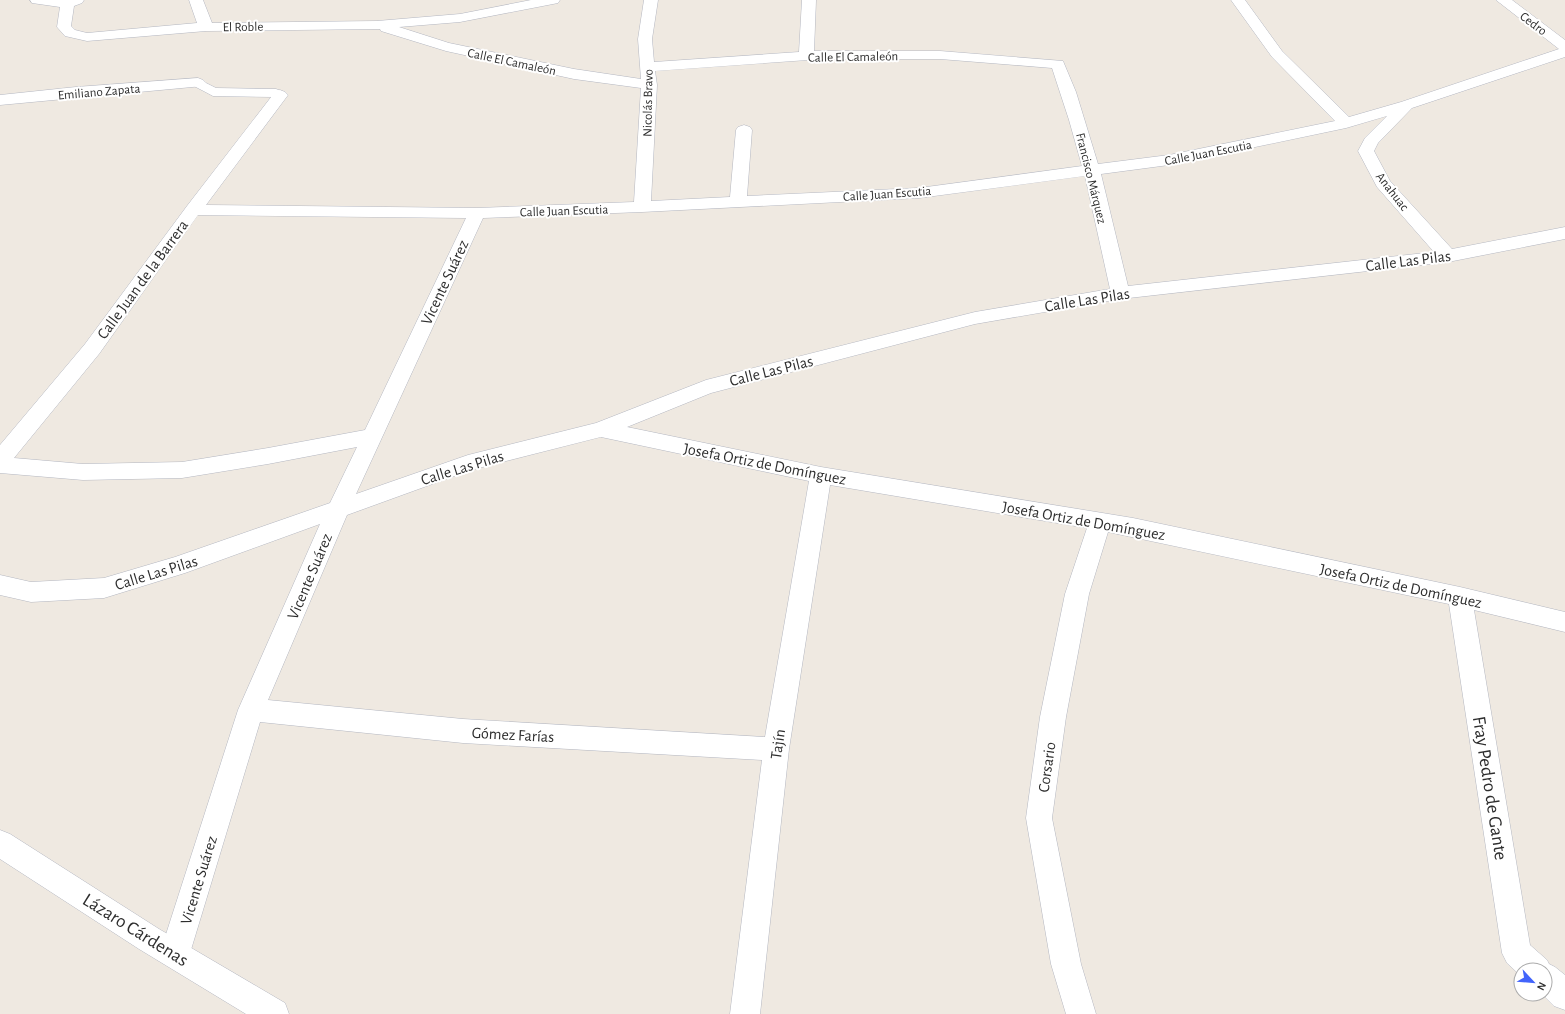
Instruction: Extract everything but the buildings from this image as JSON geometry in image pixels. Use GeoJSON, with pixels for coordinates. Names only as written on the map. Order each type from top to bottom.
{"type":"FeatureCollection","features":[{"type":"Feature","properties":{"kind":"street"},"geometry":{"type":"LineString","coordinates":[[37,0],[72,2]]}},
{"type":"Feature","properties":{"kind":"street"},"geometry":{"type":"LineString","coordinates":[[196,0],[206,27]]}},
{"type":"Feature","properties":{"kind":"street"},"geometry":{"type":"LineString","coordinates":[[453,32],[471,0]]}},
{"type":"Feature","properties":{"kind":"street","name":"El Roble"},"geometry":{"type":"LineString","coordinates":[[72,2],[64,27],[70,33],[87,37],[206,27],[377,25],[453,32],[552,0]]}},
{"type":"Feature","properties":{"kind":"street","name":"Nicolás Bravo"},"geometry":{"type":"LineString","coordinates":[[642,207],[649,85],[645,39],[651,0]]}},
{"type":"Feature","properties":{"kind":"street","name":"Calle El Camaleón"},"geometry":{"type":"LineString","coordinates":[[806,57],[809,0]]}},
{"type":"Feature","properties":{"kind":"street"},"geometry":{"type":"LineString","coordinates":[[1238,0],[1277,54],[1346,123]]}},
{"type":"Feature","properties":{"kind":"street","name":"Cedro"},"geometry":{"type":"LineString","coordinates":[[1503,0],[1565,47]]}},
{"type":"Feature","properties":{"kind":"street","name":"Calle El Camaleón"},"geometry":{"type":"LineString","coordinates":[[377,25],[453,32],[574,74],[649,85]]}},
{"type":"Feature","properties":{"kind":"street","name":"Calle Juan Escutia"},"geometry":{"type":"LineString","coordinates":[[193,210],[477,213],[642,207],[919,192],[1168,160],[1346,123],[1407,105],[1565,52]]}},
{"type":"Feature","properties":{"kind":"street","name":"Calle El Camaleón"},"geometry":{"type":"LineString","coordinates":[[648,67],[806,57],[940,55],[1058,64]]}},
{"type":"Feature","properties":{"kind":"street","name":"Francisco Márquez"},"geometry":{"type":"LineString","coordinates":[[1058,64],[1069,92],[1120,293]]}},
{"type":"Feature","properties":{"kind":"street","name":"Emiliano Zapata"},"geometry":{"type":"LineString","coordinates":[[0,100],[76,92],[198,83]]}},
{"type":"Feature","properties":{"kind":"street","name":"Calle Juan de la Barrera"},"geometry":{"type":"LineString","coordinates":[[0,460],[92,349],[193,210],[280,95]]}},
{"type":"Feature","properties":{"kind":"street","name":"Anahuac"},"geometry":{"type":"LineString","coordinates":[[1407,105],[1371,141],[1366,152],[1383,182],[1448,256]]}},
{"type":"Feature","properties":{"kind":"street"},"geometry":{"type":"LineString","coordinates":[[738,202],[744,130]]}},
{"type":"Feature","properties":{"kind":"street","name":"Vicente Suárez"},"geometry":{"type":"LineString","coordinates":[[176,953],[251,710],[338,509],[477,213]]}},
{"type":"Feature","properties":{"kind":"street","name":"Calle Las Pilas"},"geometry":{"type":"LineString","coordinates":[[0,585],[31,592],[104,588],[177,566],[468,463],[601,429],[706,387],[975,318],[1120,293],[1448,256],[1565,233]]}},
{"type":"Feature","properties":{"kind":"street","name":"Josefa Ortiz de Domínguez"},"geometry":{"type":"LineString","coordinates":[[601,429],[821,475],[1100,521],[1460,597],[1565,622]]}},
{"type":"Feature","properties":{"kind":"street"},"geometry":{"type":"LineString","coordinates":[[0,464],[83,472],[182,470],[268,456],[372,436]]}},
{"type":"Feature","properties":{"kind":"street","name":"Tajín"},"geometry":{"type":"LineString","coordinates":[[745,1014],[776,749],[821,475]]}},
{"type":"Feature","properties":{"kind":"street","name":"Corsario"},"geometry":{"type":"LineString","coordinates":[[1081,1014],[1066,964],[1039,818],[1053,717],[1077,594],[1100,521]]}},
{"type":"Feature","properties":{"kind":"street","name":"Fray Pedro de Gante"},"geometry":{"type":"LineString","coordinates":[[1460,597],[1516,953],[1527,962]]}},
{"type":"Feature","properties":{"kind":"street","name":"Gómez Farías"},"geometry":{"type":"LineString","coordinates":[[251,710],[463,731],[776,749]]}},
{"type":"Feature","properties":{"kind":"street","name":"Lázaro Cárdenas"},"geometry":{"type":"LineString","coordinates":[[0,843],[149,939],[176,953],[274,1014]]}},
{"type":"Feature","properties":{"kind":"street"},"geometry":{"type":"LineString","coordinates":[[1553,984],[1565,995]]}},
{"type":"Feature","properties":{"kind":"lane"},"geometry":{"type":"LineString","coordinates":[[198,83],[214,92],[276,93],[280,95]]}}]}
